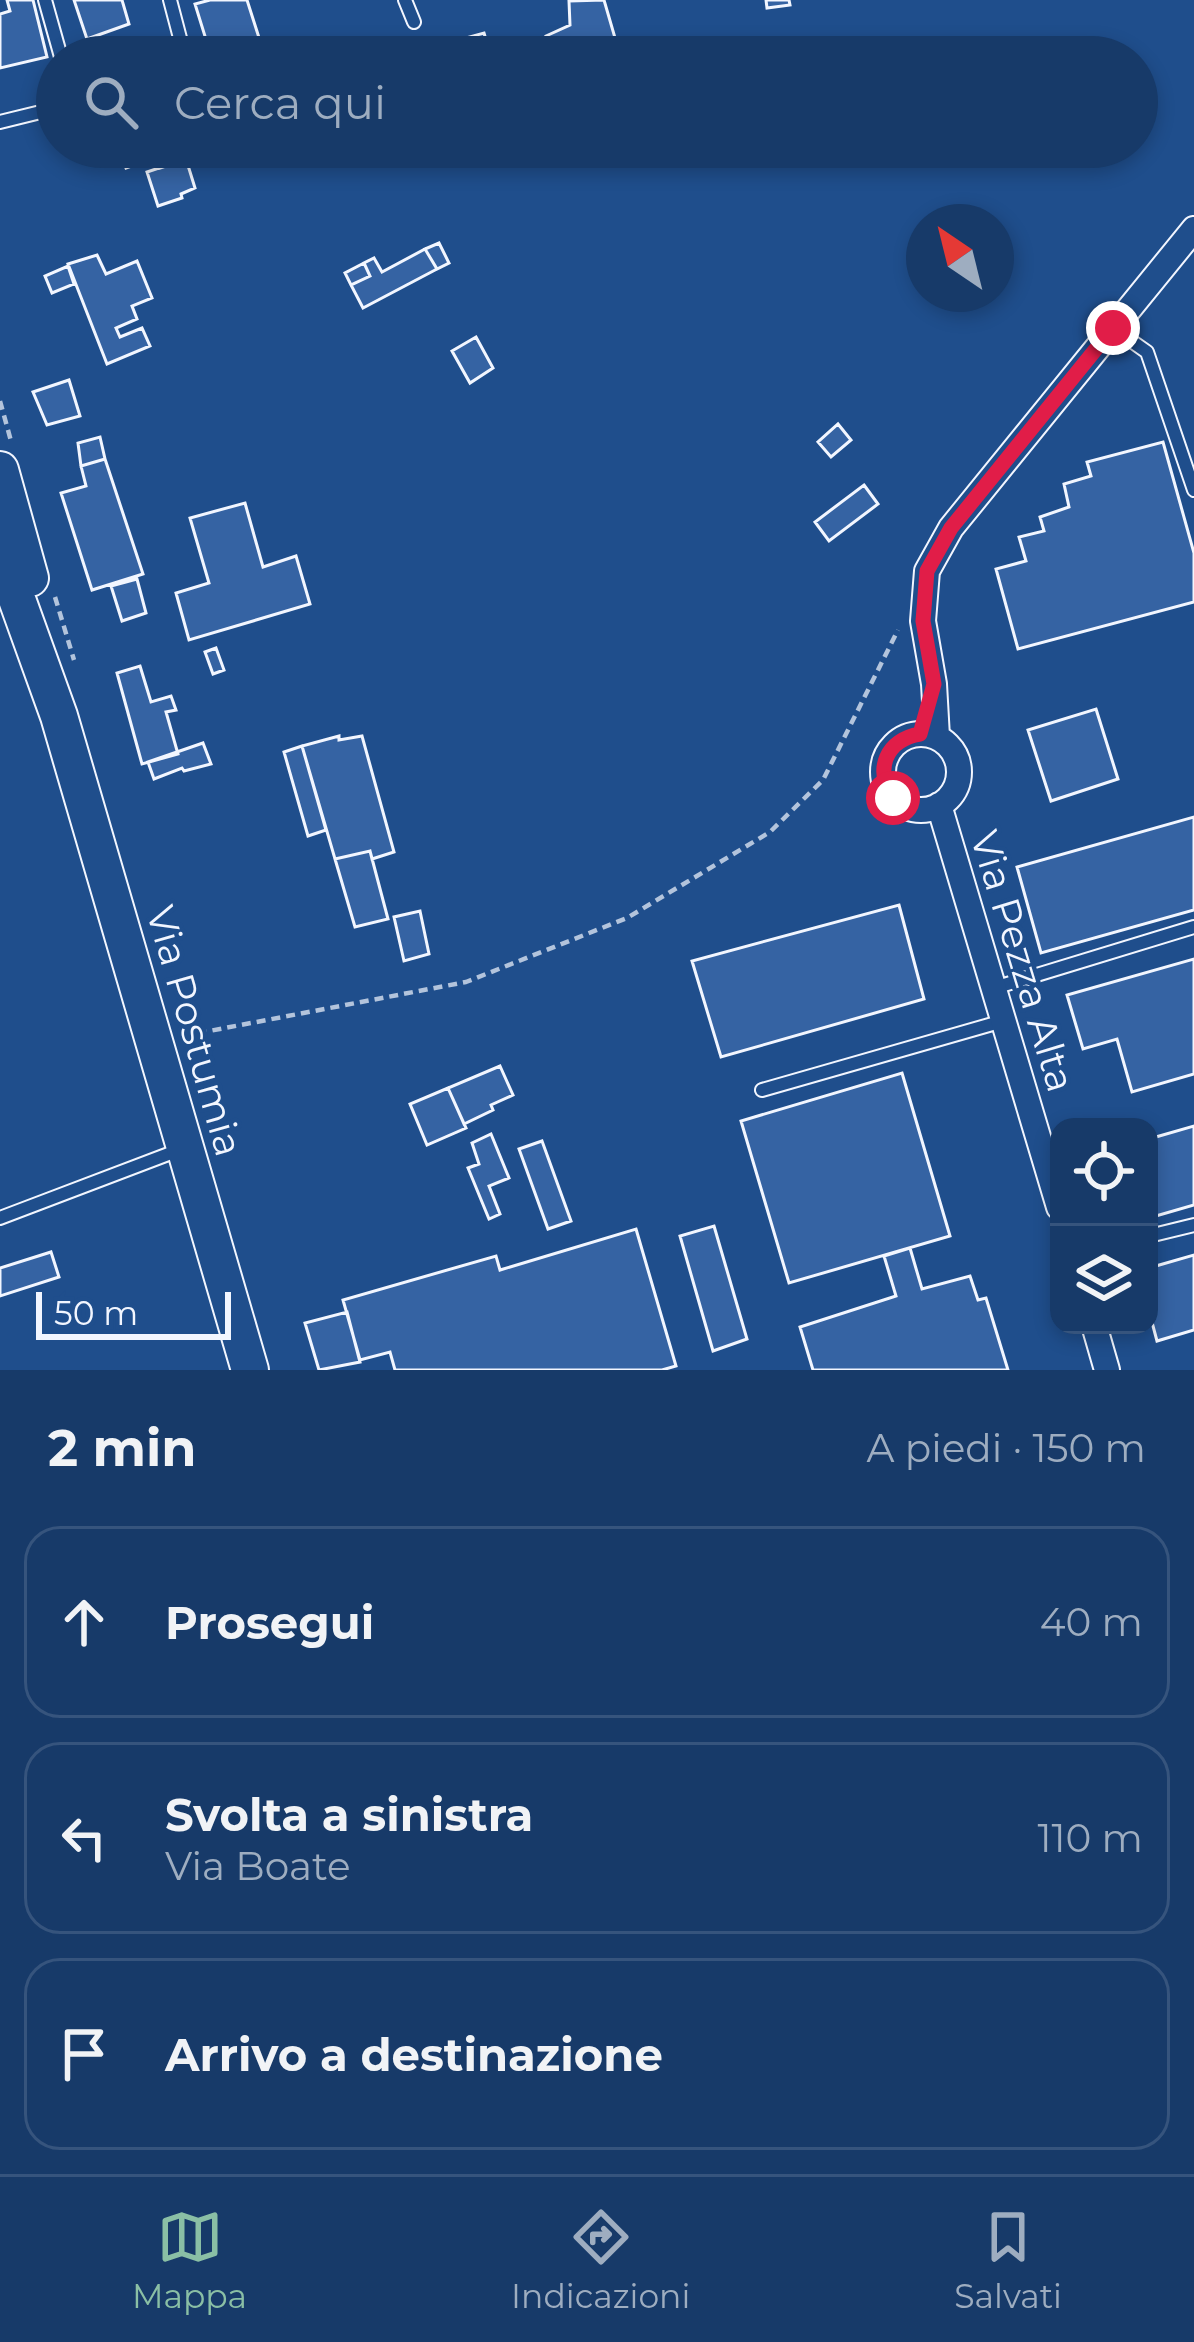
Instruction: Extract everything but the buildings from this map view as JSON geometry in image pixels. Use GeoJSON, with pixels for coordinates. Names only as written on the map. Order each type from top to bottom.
{"type":"FeatureCollection","features":[{"type":"Feature","properties":{"kind":"main road","name":"Via Postumia"},"geometry":{"type":"LineString","coordinates":[[0,470],[30,579],[58,716]]}},
{"type":"Feature","properties":{"kind":"main road","name":"Via Postumia"},"geometry":{"type":"LineString","coordinates":[[0,552],[58,716],[250,1370]]}},
{"type":"Feature","properties":{"kind":"street"},"geometry":{"type":"LineString","coordinates":[[928,735],[934,684],[923,621],[927,571],[951,528],[1194,229]]}},
{"type":"Feature","properties":{"kind":"street"},"geometry":{"type":"LineString","coordinates":[[928,735],[954,753],[959,776],[956,788],[939,805],[915,810],[893,798],[883,776],[888,752],[896,742],[928,735]]}},
{"type":"Feature","properties":{"kind":"street","name":"Via Pezza Alta"},"geometry":{"type":"LineString","coordinates":[[939,805],[1050,1177]]}},
{"type":"Feature","properties":{"kind":"street"},"geometry":{"type":"LineString","coordinates":[[1097,1334],[1108,1370]]}},
{"type":"Feature","properties":{"kind":"lane"},"geometry":{"type":"LineString","coordinates":[[45,0],[55,36]]}},
{"type":"Feature","properties":{"kind":"lane"},"geometry":{"type":"LineString","coordinates":[[170,0],[179,36]]}},
{"type":"Feature","properties":{"kind":"lane"},"geometry":{"type":"LineString","coordinates":[[405,0],[413,22]]}},
{"type":"Feature","properties":{"kind":"lane"},"geometry":{"type":"LineString","coordinates":[[0,122],[36,114]]}},
{"type":"Feature","properties":{"kind":"lane"},"geometry":{"type":"LineString","coordinates":[[1113,328],[1147,352],[1194,490]]}},
{"type":"Feature","properties":{"kind":"lane"},"geometry":{"type":"LineString","coordinates":[[994,988],[1194,927]]}},
{"type":"Feature","properties":{"kind":"lane"},"geometry":{"type":"LineString","coordinates":[[762,1090],[1004,1021]]}},
{"type":"Feature","properties":{"kind":"lane"},"geometry":{"type":"LineString","coordinates":[[0,1218],[185,1147]]}},
{"type":"Feature","properties":{"kind":"lane"},"geometry":{"type":"LineString","coordinates":[[1158,1234],[1194,1225]]}},
{"type":"Feature","properties":{"kind":"path"},"geometry":{"type":"LineString","coordinates":[[173,1038],[466,982],[627,918],[770,832],[823,781],[908,608],[927,595]]}},
{"type":"Feature","properties":{"kind":"route"},"geometry":{"type":"LineString","coordinates":[[893,798],[886,788],[884,763],[896,742],[920,734],[934,684],[923,621],[927,571],[951,528],[1113,328]]}}]}
